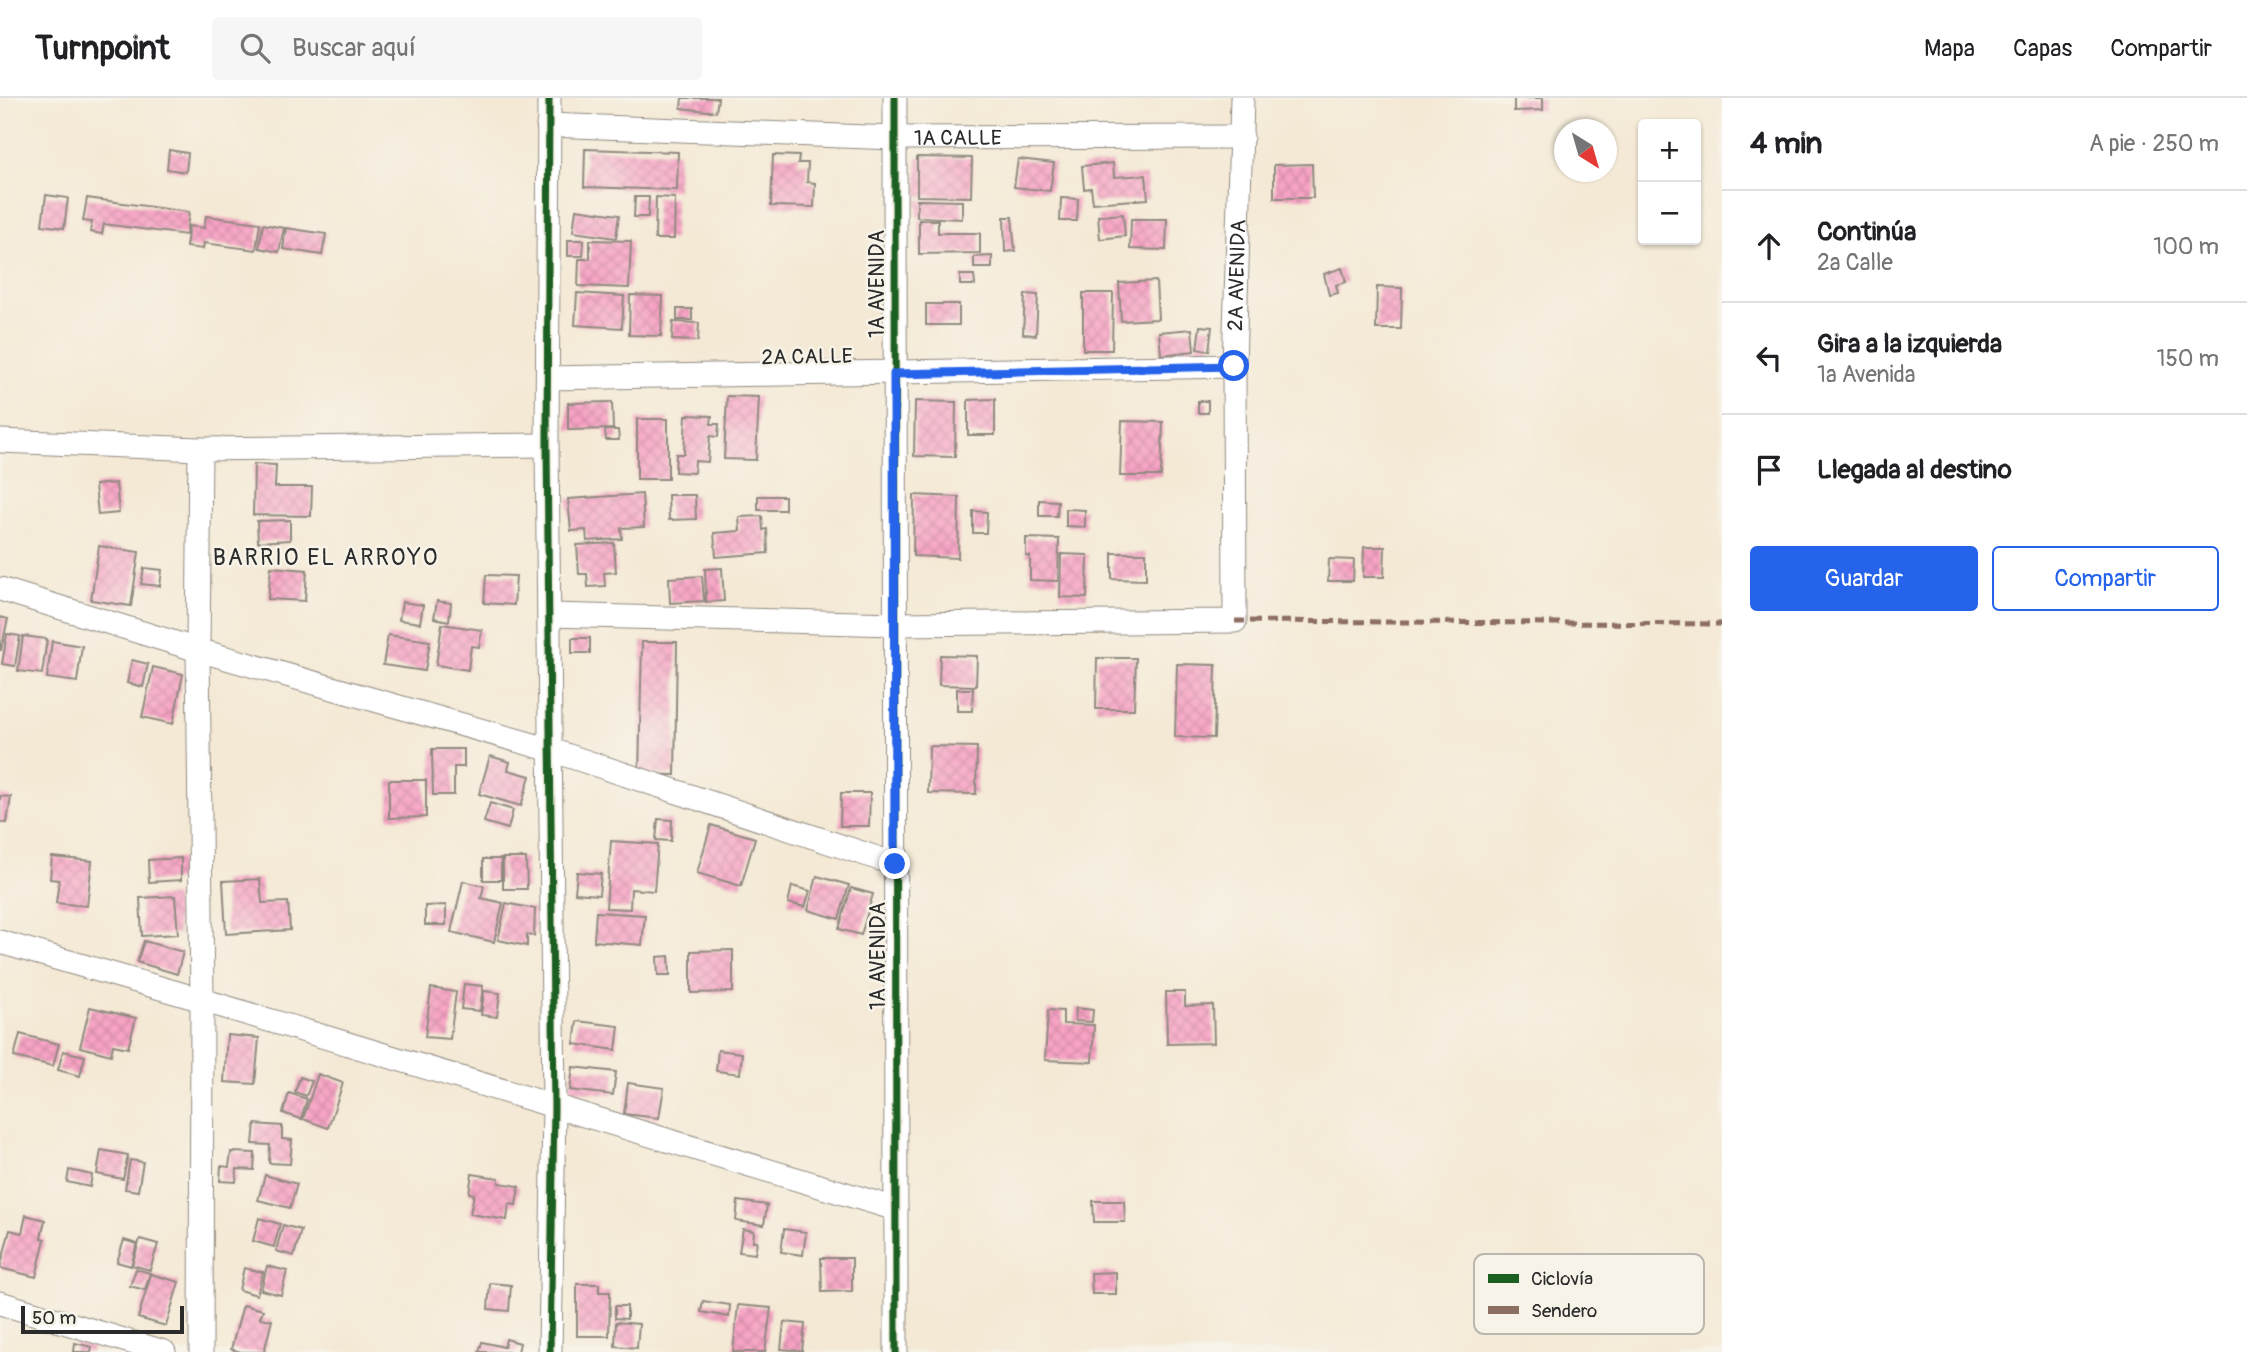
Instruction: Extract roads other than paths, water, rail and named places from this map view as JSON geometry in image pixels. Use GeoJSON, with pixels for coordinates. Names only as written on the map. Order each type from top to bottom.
{"type":"FeatureCollection","features":[{"type":"Feature","properties":{"kind":"street"},"geometry":{"type":"LineString","coordinates":[[549,98],[547,445],[554,1108],[550,1352]]}},
{"type":"Feature","properties":{"kind":"street","name":"1A AVENIDA"},"geometry":{"type":"LineString","coordinates":[[895,98],[896,1352]]}},
{"type":"Feature","properties":{"kind":"street","name":"2A AVENIDA"},"geometry":{"type":"LineString","coordinates":[[895,624],[1235,621],[1234,366],[1242,98]]}},
{"type":"Feature","properties":{"kind":"street","name":"1A CALLE"},"geometry":{"type":"LineString","coordinates":[[548,125],[895,138],[1242,137]]}},
{"type":"Feature","properties":{"kind":"street","name":"2A CALLE"},"geometry":{"type":"LineString","coordinates":[[548,378],[1234,366]]}},
{"type":"Feature","properties":{"kind":"street"},"geometry":{"type":"LineString","coordinates":[[0,441],[200,449],[547,445]]}},
{"type":"Feature","properties":{"kind":"street"},"geometry":{"type":"LineString","coordinates":[[200,449],[198,650],[202,1000],[201,1352]]}},
{"type":"Feature","properties":{"kind":"street"},"geometry":{"type":"LineString","coordinates":[[0,589],[198,650],[551,750],[895,864]]}},
{"type":"Feature","properties":{"kind":"street"},"geometry":{"type":"LineString","coordinates":[[550,615],[895,624]]}},
{"type":"Feature","properties":{"kind":"street"},"geometry":{"type":"LineString","coordinates":[[0,942],[202,1000],[896,1209]]}},
{"type":"Feature","properties":{"kind":"street"},"geometry":{"type":"LineString","coordinates":[[0,1303],[164,1352]]}},
{"type":"Feature","properties":{"kind":"district","name":"BARRIO EL ARROYO"},"geometry":{"type":"Point","coordinates":[326,557]}}]}
